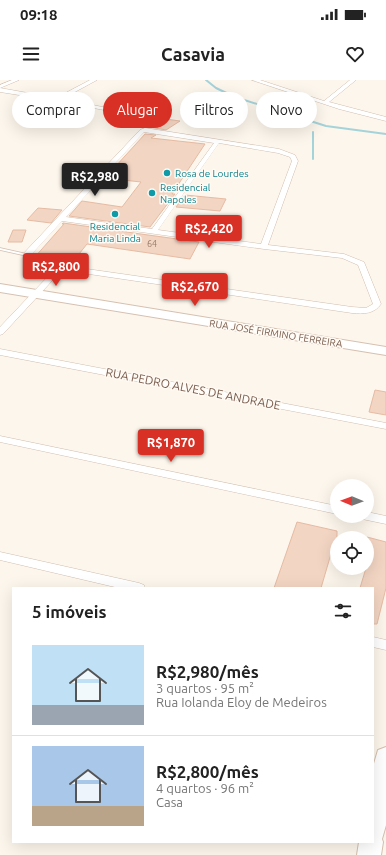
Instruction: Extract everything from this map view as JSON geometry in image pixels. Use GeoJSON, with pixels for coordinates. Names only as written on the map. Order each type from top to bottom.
{"type":"FeatureCollection","features":[{"type":"Feature","properties":{"kind":"main road","name":"RUA JOSÉ FIRMINO FERREIRA"},"geometry":{"type":"LineString","coordinates":[[0,288],[386,351]]}},
{"type":"Feature","properties":{"kind":"main road"},"geometry":{"type":"LineString","coordinates":[[374,824],[386,757]]}},
{"type":"Feature","properties":{"kind":"main road"},"geometry":{"type":"LineString","coordinates":[[369,855],[371,843]]}},
{"type":"Feature","properties":{"kind":"street"},"geometry":{"type":"LineString","coordinates":[[0,89],[16,80]]}},
{"type":"Feature","properties":{"kind":"street"},"geometry":{"type":"LineString","coordinates":[[70,92],[94,80]]}},
{"type":"Feature","properties":{"kind":"street"},"geometry":{"type":"LineString","coordinates":[[254,80],[325,103],[386,119]]}},
{"type":"Feature","properties":{"kind":"street"},"geometry":{"type":"LineString","coordinates":[[268,85],[275,80]]}},
{"type":"Feature","properties":{"kind":"street"},"geometry":{"type":"LineString","coordinates":[[325,103],[353,80]]}},
{"type":"Feature","properties":{"kind":"street"},"geometry":{"type":"LineString","coordinates":[[0,89],[17,92]]}},
{"type":"Feature","properties":{"kind":"street"},"geometry":{"type":"LineString","coordinates":[[62,218],[264,247],[344,256],[361,264],[377,304],[375,308],[370,310],[352,310],[61,268],[36,264],[27,259],[28,255],[62,218],[142,131],[150,130],[284,152],[293,156],[295,161],[264,247]]}},
{"type":"Feature","properties":{"kind":"street"},"geometry":{"type":"LineString","coordinates":[[154,231],[217,142]]}},
{"type":"Feature","properties":{"kind":"street"},"geometry":{"type":"LineString","coordinates":[[0,332],[61,268]]}},
{"type":"Feature","properties":{"kind":"street","name":"RUA PEDRO ALVES DE ANDRADE"},"geometry":{"type":"LineString","coordinates":[[0,352],[386,426]]}},
{"type":"Feature","properties":{"kind":"street"},"geometry":{"type":"LineString","coordinates":[[0,439],[330,509]]}},
{"type":"Feature","properties":{"kind":"street"},"geometry":{"type":"LineString","coordinates":[[374,518],[386,520]]}},
{"type":"Feature","properties":{"kind":"street"},"geometry":{"type":"LineString","coordinates":[[0,556],[135,587]]}},
{"type":"Feature","properties":{"kind":"street"},"geometry":{"type":"LineString","coordinates":[[374,642],[386,645]]}},
{"type":"Feature","properties":{"kind":"lane"},"geometry":{"type":"LineString","coordinates":[[0,249],[28,255]]}},
{"type":"Feature","properties":{"kind":"building"},"geometry":{"type":"Polygon","coordinates":[[[172,120],[180,121],[172,126],[172,120]]]}},
{"type":"Feature","properties":{"kind":"building"},"geometry":{"type":"Polygon","coordinates":[[[155,128],[169,128],[166,130],[155,128]]]}},
{"type":"Feature","properties":{"kind":"building"},"geometry":{"type":"Polygon","coordinates":[[[145,134],[156,135],[151,138],[205,144],[172,194],[175,194],[150,227],[69,216],[82,201],[122,207],[141,182],[105,178],[145,134]]]}},
{"type":"Feature","properties":{"kind":"building"},"geometry":{"type":"Polygon","coordinates":[[[185,195],[226,199],[220,211],[176,207],[185,195]]]}},
{"type":"Feature","properties":{"kind":"building"},"geometry":{"type":"Polygon","coordinates":[[[38,208],[62,210],[51,223],[27,220],[38,208]]]}},
{"type":"Feature","properties":{"kind":"building"},"geometry":{"type":"Polygon","coordinates":[[[63,223],[199,242],[190,259],[87,244],[71,264],[34,258],[64,224],[62,224],[63,223]]]}},
{"type":"Feature","properties":{"kind":"building"},"geometry":{"type":"Polygon","coordinates":[[[13,230],[26,230],[22,242],[8,242],[13,230]]]}},
{"type":"Feature","properties":{"kind":"building"},"geometry":{"type":"Polygon","coordinates":[[[375,390],[386,392],[386,415],[369,412],[375,390]]]}},
{"type":"Feature","properties":{"kind":"building"},"geometry":{"type":"Polygon","coordinates":[[[297,522],[337,531],[330,531],[330,557],[321,587],[274,587],[297,522]]]}},
{"type":"Feature","properties":{"kind":"building"},"geometry":{"type":"Polygon","coordinates":[[[374,539],[386,542],[386,588],[377,624],[374,624],[374,587],[360,587],[364,575],[374,575],[374,539]]]}},
{"type":"Feature","properties":{"kind":"waterway"},"geometry":{"type":"LineString","coordinates":[[206,80],[216,88],[235,97],[326,126],[386,134]]}},
{"type":"Feature","properties":{"kind":"waterway"},"geometry":{"type":"LineString","coordinates":[[313,132],[313,159]]}},
{"type":"Feature","properties":{"kind":"place","name":"Rosa de Lourdes"},"geometry":{"type":"Point","coordinates":[167,173]}},
{"type":"Feature","properties":{"kind":"place","name":"Residencial Napoles"},"geometry":{"type":"Point","coordinates":[152,193]}},
{"type":"Feature","properties":{"kind":"place","name":"Residencial Maria Linda"},"geometry":{"type":"Point","coordinates":[115,214]}}]}
